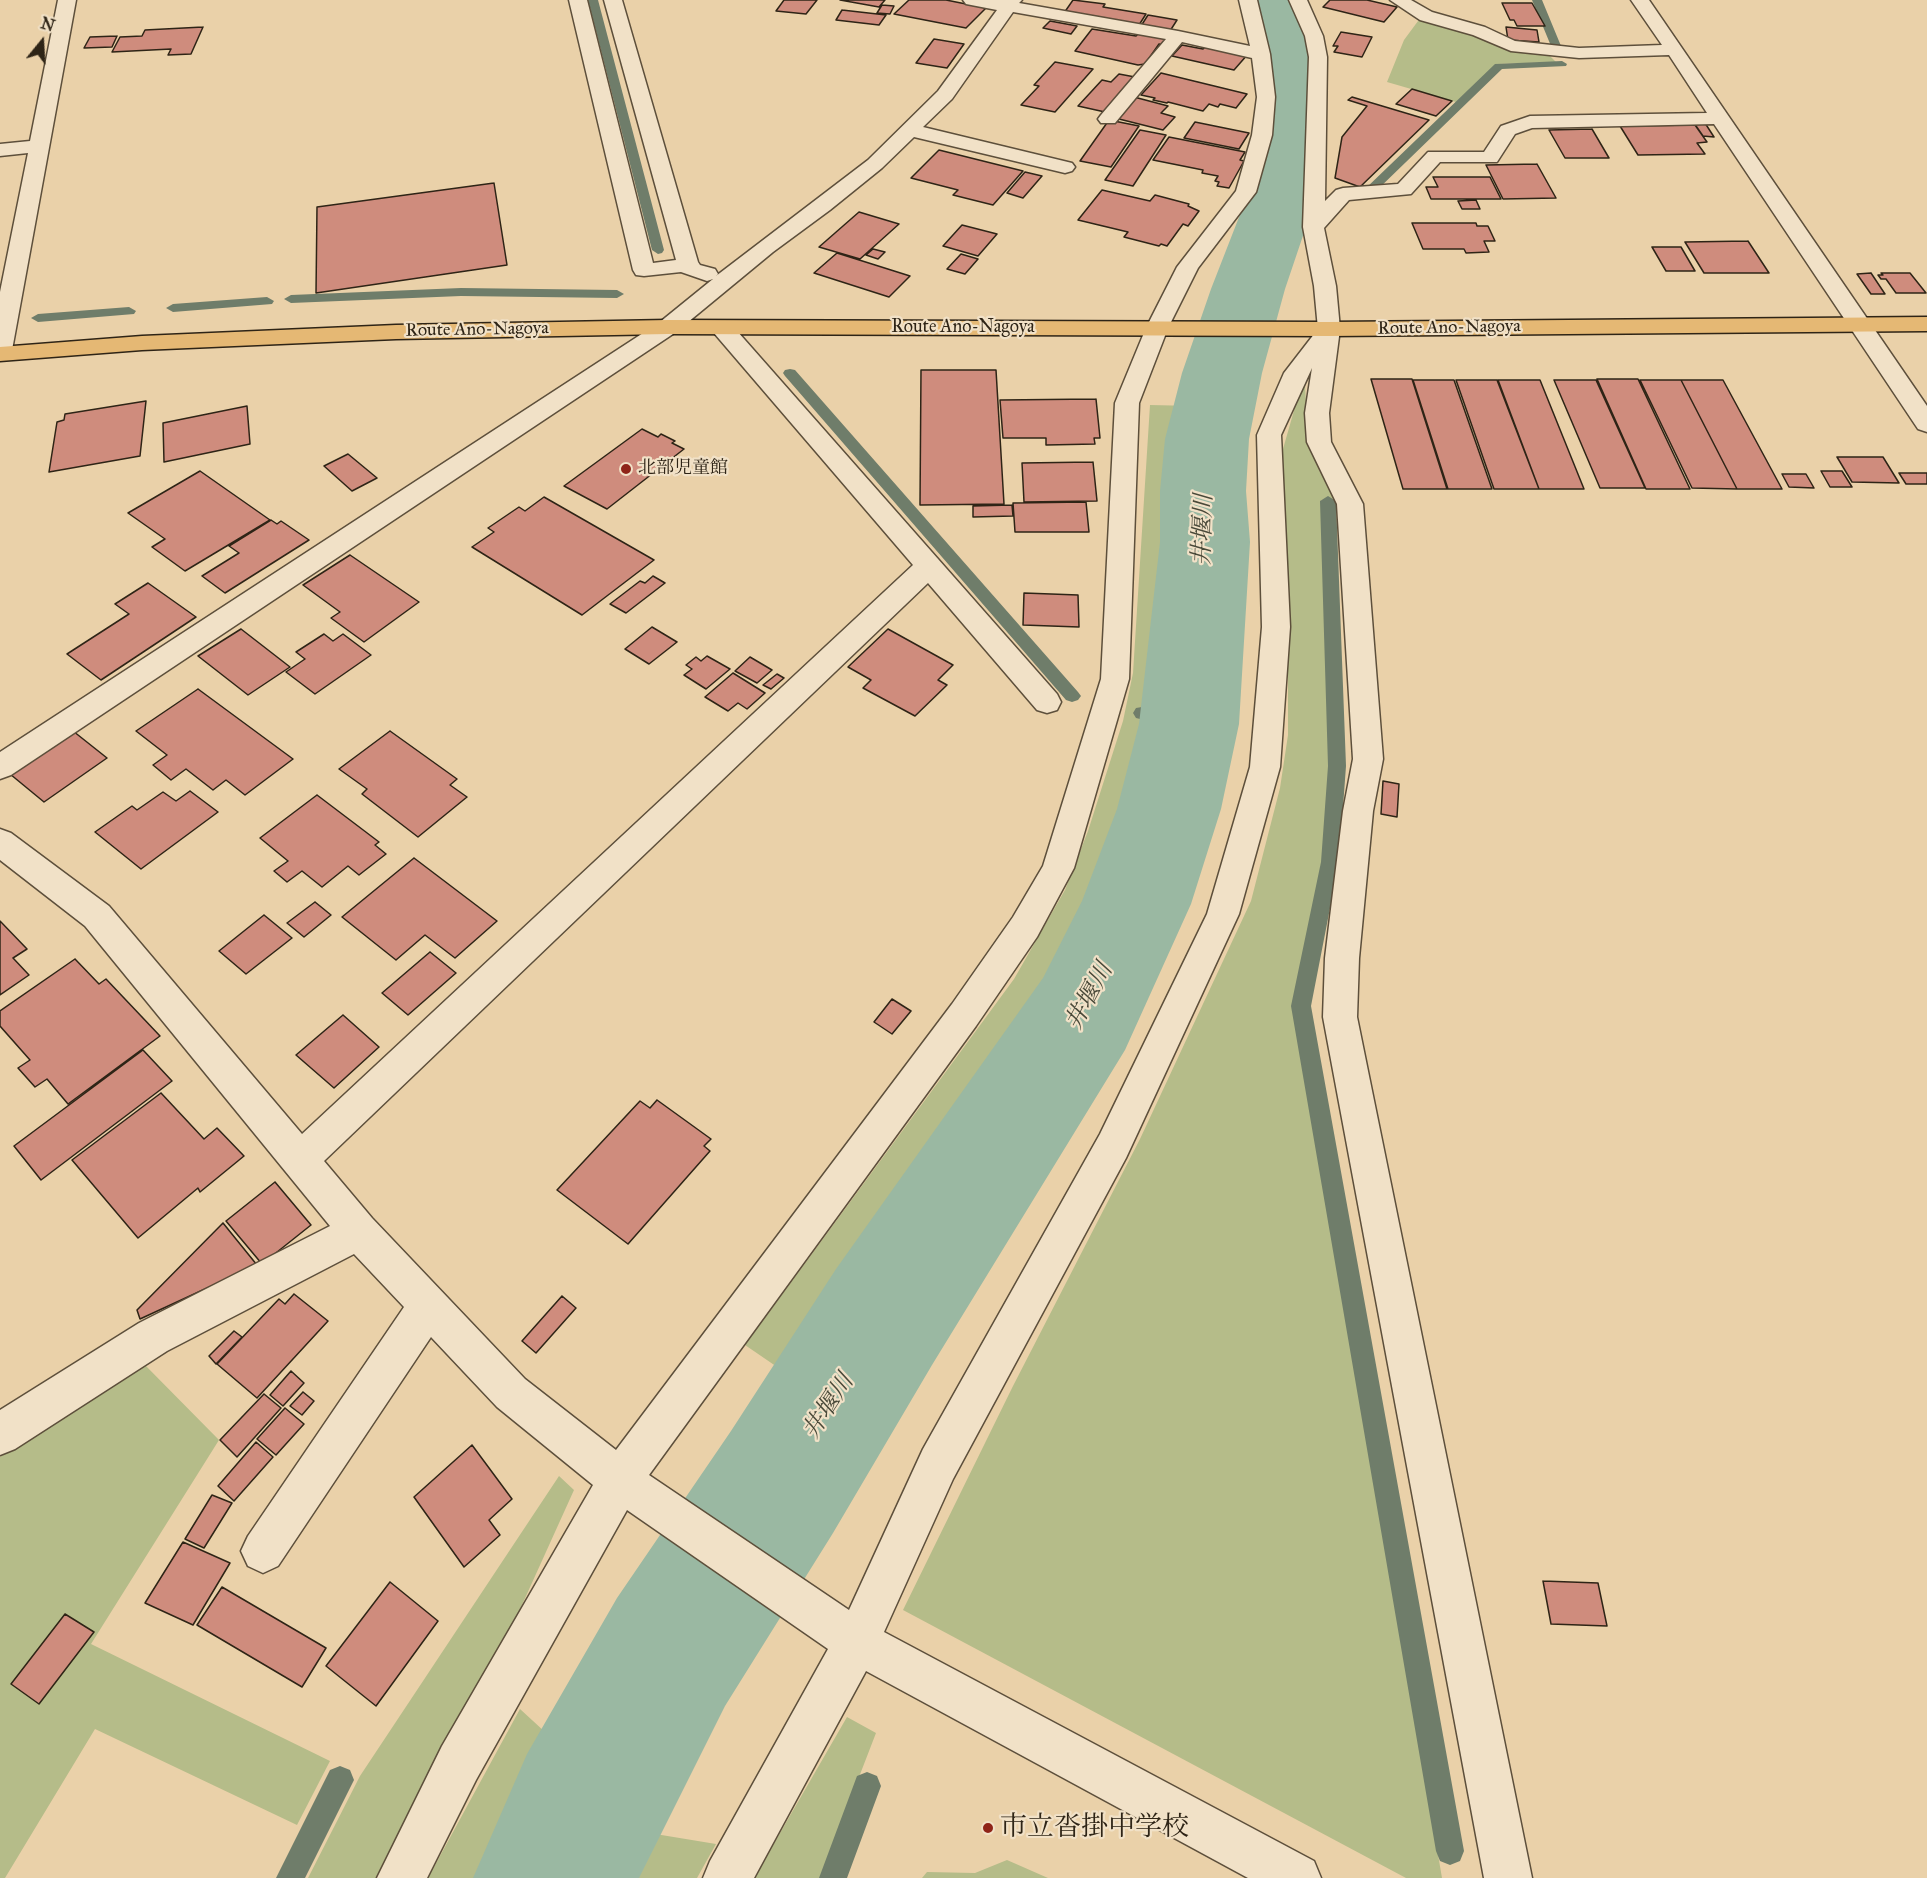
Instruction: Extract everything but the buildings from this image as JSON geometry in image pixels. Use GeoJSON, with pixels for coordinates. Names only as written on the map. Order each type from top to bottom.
{"type":"FeatureCollection","features":[{"type":"Feature","properties":{"kind":"main road","name":"Route Ano-Nagoya"},"geometry":{"type":"LineString","coordinates":[[0,354],[142,343],[384,332],[668,327],[1320,329],[1927,324]]}},
{"type":"Feature","properties":{"kind":"street"},"geometry":{"type":"LineString","coordinates":[[0,350],[67,0]]}},
{"type":"Feature","properties":{"kind":"street"},"geometry":{"type":"LineString","coordinates":[[578,0],[644,270],[689,265]]}},
{"type":"Feature","properties":{"kind":"street"},"geometry":{"type":"LineString","coordinates":[[613,0],[689,269],[726,280]]}},
{"type":"Feature","properties":{"kind":"street"},"geometry":{"type":"LineString","coordinates":[[972,0],[1010,4],[1261,54]]}},
{"type":"Feature","properties":{"kind":"street"},"geometry":{"type":"LineString","coordinates":[[401,1878],[459,1763],[629,1486],[964,1015],[1025,927],[1058,868],[1115,679],[1126,403],[1165,328],[1188,267],[1246,192],[1262,135],[1266,98],[1261,54],[1248,0]]}},
{"type":"Feature","properties":{"kind":"street"},"geometry":{"type":"LineString","coordinates":[[1299,0],[1314,36],[1318,57],[1313,227],[1325,286],[1320,329],[1317,413],[1319,442],[1350,504],[1368,759],[1358,811],[1343,947],[1340,1017],[1508,1878]]}},
{"type":"Feature","properties":{"kind":"street"},"geometry":{"type":"LineString","coordinates":[[1399,0],[1426,16],[1479,31],[1511,46],[1579,53],[1672,50]]}},
{"type":"Feature","properties":{"kind":"street"},"geometry":{"type":"LineString","coordinates":[[1640,0],[1927,424]]}},
{"type":"Feature","properties":{"kind":"street"},"geometry":{"type":"LineString","coordinates":[[0,766],[668,327],[765,247],[823,206],[875,164],[945,95],[1010,4]]}},
{"type":"Feature","properties":{"kind":"street"},"geometry":{"type":"LineString","coordinates":[[1108,118],[1179,36]]}},
{"type":"Feature","properties":{"kind":"street"},"geometry":{"type":"LineString","coordinates":[[1313,227],[1343,194],[1404,190],[1435,156],[1490,158],[1508,130],[1530,122],[1718,118]]}},
{"type":"Feature","properties":{"kind":"street"},"geometry":{"type":"LineString","coordinates":[[910,130],[1065,167]]}},
{"type":"Feature","properties":{"kind":"street"},"geometry":{"type":"LineString","coordinates":[[0,150],[39,146]]}},
{"type":"Feature","properties":{"kind":"street"},"geometry":{"type":"LineString","coordinates":[[722,328],[1047,702]]}},
{"type":"Feature","properties":{"kind":"street"},"geometry":{"type":"LineString","coordinates":[[727,1878],[848,1636],[938,1464],[1113,1146],[1223,914],[1265,767],[1276,627],[1269,435],[1296,373],[1320,329]]}},
{"type":"Feature","properties":{"kind":"street"},"geometry":{"type":"LineString","coordinates":[[300,1160],[928,567]]}},
{"type":"Feature","properties":{"kind":"street"},"geometry":{"type":"LineString","coordinates":[[0,842],[97,916],[359,1231],[511,1393],[629,1486],[848,1636],[1297,1878]]}},
{"type":"Feature","properties":{"kind":"street"},"geometry":{"type":"LineString","coordinates":[[0,1434],[153,1337],[359,1231]]}},
{"type":"Feature","properties":{"kind":"street"},"geometry":{"type":"LineString","coordinates":[[263,1551],[429,1305]]}},
{"type":"Feature","properties":{"kind":"green space"},"geometry":{"type":"Polygon","coordinates":[[[1421,17],[1467,32],[1514,52],[1550,56],[1556,62],[1497,64],[1456,102],[1387,82],[1404,40],[1421,17]]]}},
{"type":"Feature","properties":{"kind":"green space"},"geometry":{"type":"Polygon","coordinates":[[[1305,384],[1308,444],[1320,472],[1339,499],[1321,500],[1333,765],[1322,860],[1294,1005],[1442,1878],[1406,1878],[903,1610],[1013,1386],[1140,1139],[1251,901],[1280,788],[1288,735],[1288,655],[1279,463],[1295,407],[1305,384]]]}},
{"type":"Feature","properties":{"kind":"green space"},"geometry":{"type":"Polygon","coordinates":[[[1150,405],[1195,406],[1188,575],[1176,712],[1144,706],[1140,717],[1173,725],[1155,810],[1119,898],[1074,988],[917,1240],[832,1357],[802,1384],[745,1345],[1014,979],[1065,890],[1088,831],[1123,721],[1133,673],[1150,405]]]}},
{"type":"Feature","properties":{"kind":"green space"},"geometry":{"type":"Polygon","coordinates":[[[144,1364],[219,1440],[91,1644],[330,1761],[297,1825],[95,1729],[5,1878],[0,1878],[0,1457],[97,1391],[144,1364]]]}},
{"type":"Feature","properties":{"kind":"green space"},"geometry":{"type":"Polygon","coordinates":[[[559,1476],[574,1490],[512,1627],[377,1878],[308,1878],[360,1776],[559,1476]]]}},
{"type":"Feature","properties":{"kind":"green space"},"geometry":{"type":"Polygon","coordinates":[[[520,1709],[570,1755],[563,1792],[521,1878],[428,1878],[520,1709]]]}},
{"type":"Feature","properties":{"kind":"green space"},"geometry":{"type":"Polygon","coordinates":[[[847,1717],[876,1733],[820,1878],[754,1878],[847,1717]]]}},
{"type":"Feature","properties":{"kind":"green space"},"geometry":{"type":"Polygon","coordinates":[[[625,1829],[716,1844],[697,1878],[602,1878],[625,1829]]]}},
{"type":"Feature","properties":{"kind":"green space"},"geometry":{"type":"Polygon","coordinates":[[[1007,1860],[1048,1878],[922,1878],[927,1872],[975,1873],[1007,1860]]]}},
{"type":"Feature","properties":{"kind":"waterway"},"geometry":{"type":"LineString","coordinates":[[593,0],[658,250]]}},
{"type":"Feature","properties":{"kind":"waterway","name":"井堰川"},"geometry":{"type":"LineString","coordinates":[[556,1878],[585,1812],[671,1652],[782,1482],[884,1317],[1084,1014],[1136,904],[1169,809],[1189,724],[1205,542],[1203,491],[1207,439],[1222,373],[1248,289],[1276,212],[1291,157],[1290,46],[1273,0]]}},
{"type":"Feature","properties":{"kind":"waterway"},"geometry":{"type":"LineString","coordinates":[[1537,0],[1556,46]]}},
{"type":"Feature","properties":{"kind":"waterway"},"geometry":{"type":"LineString","coordinates":[[1370,190],[1499,66],[1562,64]]}},
{"type":"Feature","properties":{"kind":"waterway"},"geometry":{"type":"LineString","coordinates":[[291,299],[461,292],[617,294]]}},
{"type":"Feature","properties":{"kind":"waterway"},"geometry":{"type":"LineString","coordinates":[[173,308],[267,301]]}},
{"type":"Feature","properties":{"kind":"waterway"},"geometry":{"type":"LineString","coordinates":[[38,318],[129,311]]}},
{"type":"Feature","properties":{"kind":"waterway"},"geometry":{"type":"LineString","coordinates":[[790,373],[1072,696]]}},
{"type":"Feature","properties":{"kind":"waterway"},"geometry":{"type":"LineString","coordinates":[[1328,501],[1337,766],[1330,862],[1301,1006],[1450,1851]]}},
{"type":"Feature","properties":{"kind":"waterway"},"geometry":{"type":"LineString","coordinates":[[1142,713],[1189,724]]}},
{"type":"Feature","properties":{"kind":"waterway"},"geometry":{"type":"LineString","coordinates":[[290,1878],[340,1780]]}},
{"type":"Feature","properties":{"kind":"waterway"},"geometry":{"type":"LineString","coordinates":[[833,1878],[867,1786]]}},
{"type":"Feature","properties":{"kind":"place","name":"北部児童館"},"geometry":{"type":"Point","coordinates":[626,469]}},
{"type":"Feature","properties":{"kind":"place","name":"市立沓掛中学校"},"geometry":{"type":"Point","coordinates":[988,1828]}}]}
